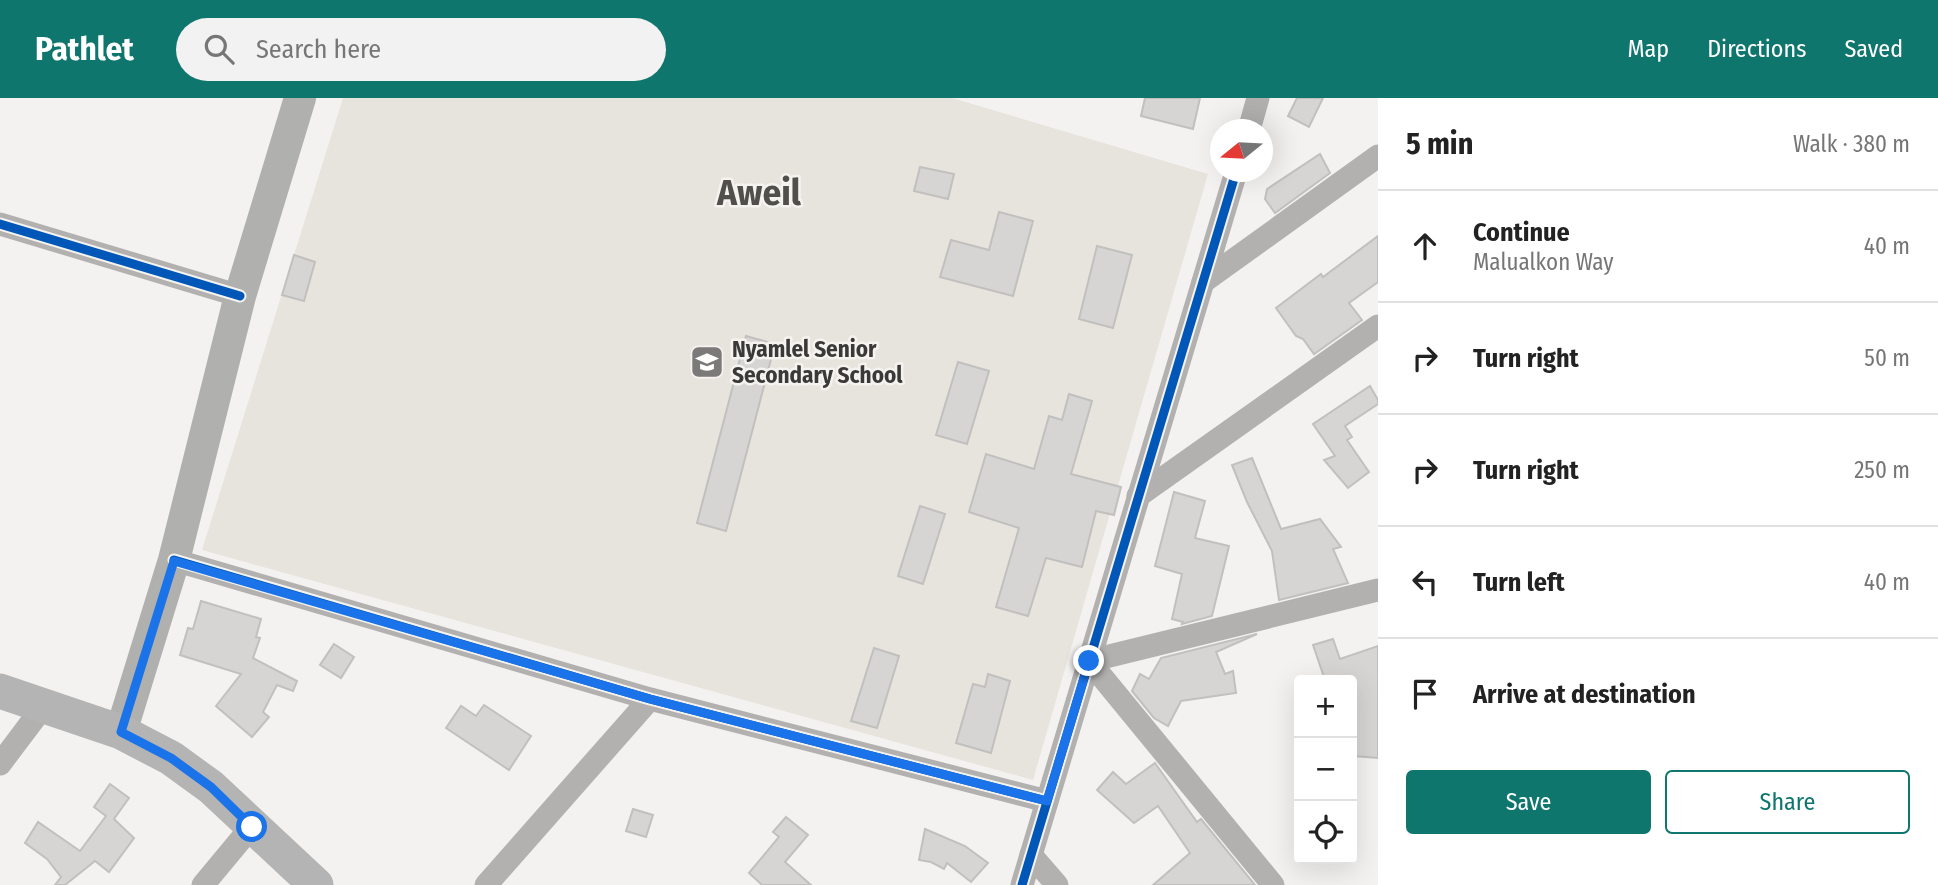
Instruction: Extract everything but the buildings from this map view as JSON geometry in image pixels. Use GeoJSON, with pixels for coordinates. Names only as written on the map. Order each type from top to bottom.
{"type":"FeatureCollection","features":[{"type":"Feature","properties":{"kind":"main road"},"geometry":{"type":"LineString","coordinates":[[121,732],[174,561],[240,296],[300,98]]}},
{"type":"Feature","properties":{"kind":"main road"},"geometry":{"type":"LineString","coordinates":[[0,691],[121,732],[171,758],[211,787],[316,885]]}},
{"type":"Feature","properties":{"kind":"street"},"geometry":{"type":"LineString","coordinates":[[1252,119],[1258,98]]}},
{"type":"Feature","properties":{"kind":"street"},"geometry":{"type":"LineString","coordinates":[[1203,282],[1378,156]]}},
{"type":"Feature","properties":{"kind":"street"},"geometry":{"type":"LineString","coordinates":[[1022,885],[1233,182]]}},
{"type":"Feature","properties":{"kind":"street"},"geometry":{"type":"LineString","coordinates":[[0,224],[240,296]]}},
{"type":"Feature","properties":{"kind":"street"},"geometry":{"type":"LineString","coordinates":[[1138,496],[1378,326]]}},
{"type":"Feature","properties":{"kind":"street"},"geometry":{"type":"LineString","coordinates":[[174,561],[650,699],[1047,801]]}},
{"type":"Feature","properties":{"kind":"street"},"geometry":{"type":"LineString","coordinates":[[1089,661],[1378,590]]}},
{"type":"Feature","properties":{"kind":"street"},"geometry":{"type":"LineString","coordinates":[[1089,661],[1273,885]]}},
{"type":"Feature","properties":{"kind":"street"},"geometry":{"type":"LineString","coordinates":[[486,885],[650,699]]}},
{"type":"Feature","properties":{"kind":"street"},"geometry":{"type":"LineString","coordinates":[[0,764],[43,707]]}},
{"type":"Feature","properties":{"kind":"street"},"geometry":{"type":"LineString","coordinates":[[203,885],[252,827]]}},
{"type":"Feature","properties":{"kind":"street"},"geometry":{"type":"LineString","coordinates":[[1031,855],[1057,885]]}},
{"type":"Feature","properties":{"kind":"shaded area","name":"Nyamlel Senior Secondary School"},"geometry":{"type":"Polygon","coordinates":[[[343,98],[952,98],[1208,174],[1033,780],[202,550],[343,98]]]}},
{"type":"Feature","properties":{"kind":"cycle path"},"geometry":{"type":"LineString","coordinates":[[1022,885],[1233,182]]}},
{"type":"Feature","properties":{"kind":"cycle path"},"geometry":{"type":"LineString","coordinates":[[0,224],[240,296]]}},
{"type":"Feature","properties":{"kind":"cycle path"},"geometry":{"type":"LineString","coordinates":[[174,560],[650,699],[1047,801]]}},
{"type":"Feature","properties":{"kind":"place","name":"Nyamlel Senior Secondary School"},"geometry":{"type":"Point","coordinates":[707,362]}},
{"type":"Feature","properties":{"kind":"district","name":"Aweil"},"geometry":{"type":"Point","coordinates":[759,192]}},
{"type":"Feature","properties":{"kind":"route"},"geometry":{"type":"LineString","coordinates":[[252,827],[211,787],[171,758],[121,732],[174,561],[650,699],[1047,801],[1089,661]]}}]}
